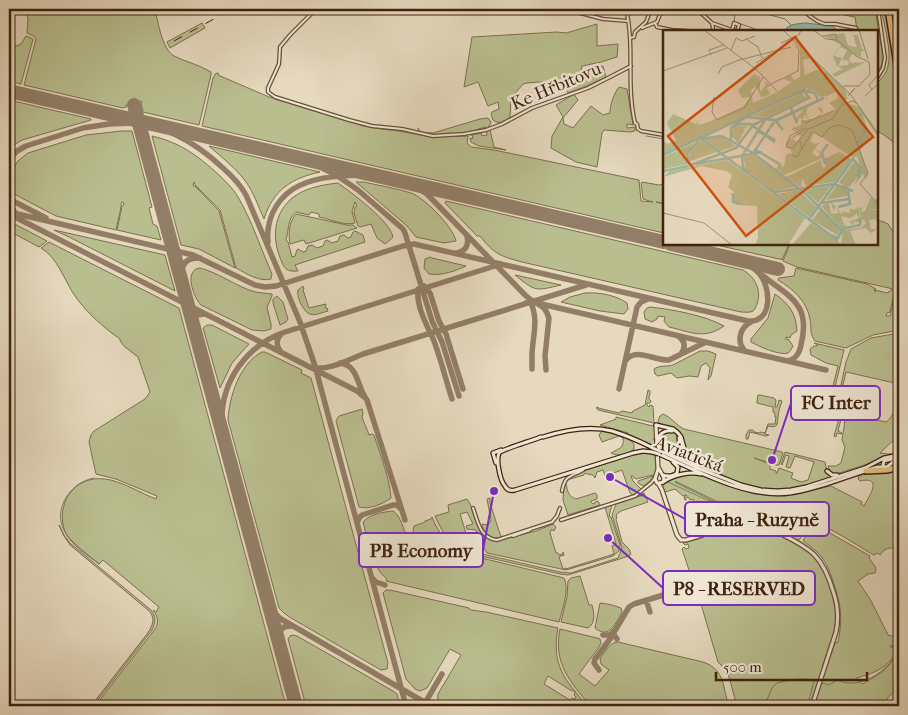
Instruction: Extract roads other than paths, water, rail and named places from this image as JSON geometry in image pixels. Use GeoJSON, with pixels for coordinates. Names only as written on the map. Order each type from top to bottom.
{"type":"FeatureCollection","features":[{"type":"Feature","properties":{"kind":"highway"},"geometry":{"type":"LineString","coordinates":[[889,9],[899,58]]}},
{"type":"Feature","properties":{"kind":"highway"},"geometry":{"type":"LineString","coordinates":[[889,9],[899,77]]}},
{"type":"Feature","properties":{"kind":"highway"},"geometry":{"type":"LineString","coordinates":[[888,467],[899,466]]}},
{"type":"Feature","properties":{"kind":"highway"},"geometry":{"type":"LineString","coordinates":[[866,469],[887,470],[899,466]]}},
{"type":"Feature","properties":{"kind":"main road"},"geometry":{"type":"LineString","coordinates":[[656,425],[672,431],[679,437],[679,446],[673,452],[664,455]]}},
{"type":"Feature","properties":{"kind":"main road"},"geometry":{"type":"LineString","coordinates":[[656,425],[658,467],[655,477],[662,490],[677,535],[681,540],[754,520],[800,543],[813,552],[822,563],[835,595],[838,622],[812,706]]}},
{"type":"Feature","properties":{"kind":"main road"},"geometry":{"type":"LineString","coordinates":[[656,425],[678,433],[686,455],[698,468]]}},
{"type":"Feature","properties":{"kind":"main road","name":"Aviatická"},"geometry":{"type":"LineString","coordinates":[[899,457],[884,458],[866,469],[806,490],[784,494],[770,494],[754,492],[722,481],[664,455],[652,447],[609,430],[569,430],[505,450],[500,452],[498,456],[499,471],[504,486],[514,491],[643,451],[664,455],[665,454],[748,487],[769,491],[796,489],[843,475],[866,469],[878,466],[888,467],[899,457]]}},
{"type":"Feature","properties":{"kind":"main road"},"geometry":{"type":"LineString","coordinates":[[657,443],[661,434],[672,431]]}},
{"type":"Feature","properties":{"kind":"main road"},"geometry":{"type":"LineString","coordinates":[[655,477],[659,474],[675,475],[678,471],[676,464],[664,455]]}},
{"type":"Feature","properties":{"kind":"main road"},"geometry":{"type":"LineString","coordinates":[[866,469],[886,460],[899,457]]}},
{"type":"Feature","properties":{"kind":"main road"},"geometry":{"type":"LineString","coordinates":[[886,460],[890,461],[888,467],[882,464],[886,460]]}},
{"type":"Feature","properties":{"kind":"main road"},"geometry":{"type":"LineString","coordinates":[[658,467],[664,478],[662,490]]}},
{"type":"Feature","properties":{"kind":"main road"},"geometry":{"type":"LineString","coordinates":[[827,471],[833,475],[843,475]]}},
{"type":"Feature","properties":{"kind":"main road"},"geometry":{"type":"LineString","coordinates":[[658,483],[670,478],[694,473],[722,481]]}},
{"type":"Feature","properties":{"kind":"street","name":"Ke Hřbitovu"},"geometry":{"type":"LineString","coordinates":[[316,9],[280,47],[280,64],[268,90],[269,93],[306,107],[362,124],[438,136],[464,134],[491,128],[532,108],[588,88],[631,66]]}},
{"type":"Feature","properties":{"kind":"street"},"geometry":{"type":"LineString","coordinates":[[565,9],[603,19],[628,21]]}},
{"type":"Feature","properties":{"kind":"street"},"geometry":{"type":"LineString","coordinates":[[626,9],[631,44],[631,92],[635,123],[638,124],[638,129],[641,131],[663,135]]}},
{"type":"Feature","properties":{"kind":"street"},"geometry":{"type":"LineString","coordinates":[[631,44],[635,32],[646,22],[651,9]]}},
{"type":"Feature","properties":{"kind":"street"},"geometry":{"type":"LineString","coordinates":[[640,28],[655,23],[662,9]]}},
{"type":"Feature","properties":{"kind":"street"},"geometry":{"type":"LineString","coordinates":[[666,9],[673,11]]}},
{"type":"Feature","properties":{"kind":"street"},"geometry":{"type":"LineString","coordinates":[[800,9],[816,21],[856,28]]}},
{"type":"Feature","properties":{"kind":"street"},"geometry":{"type":"LineString","coordinates":[[878,9],[885,58],[883,68],[878,76]]}},
{"type":"Feature","properties":{"kind":"street"},"geometry":{"type":"LineString","coordinates":[[661,13],[690,11],[700,14],[712,23],[732,30]]}},
{"type":"Feature","properties":{"kind":"street"},"geometry":{"type":"LineString","coordinates":[[646,22],[649,25]]}},
{"type":"Feature","properties":{"kind":"street"},"geometry":{"type":"LineString","coordinates":[[655,23],[658,27],[680,30]]}},
{"type":"Feature","properties":{"kind":"street"},"geometry":{"type":"LineString","coordinates":[[712,23],[713,28]]}},
{"type":"Feature","properties":{"kind":"street"},"geometry":{"type":"LineString","coordinates":[[630,38],[634,37]]}},
{"type":"Feature","properties":{"kind":"street"},"geometry":{"type":"LineString","coordinates":[[562,492],[567,478],[572,474],[582,471],[584,468]]}},
{"type":"Feature","properties":{"kind":"street"},"geometry":{"type":"LineString","coordinates":[[561,520],[634,496],[651,483],[655,477]]}},
{"type":"Feature","properties":{"kind":"street"},"geometry":{"type":"LineString","coordinates":[[651,483],[658,483]]}},
{"type":"Feature","properties":{"kind":"street"},"geometry":{"type":"LineString","coordinates":[[473,508],[480,527],[486,536],[499,540],[554,520],[560,508]]}},
{"type":"Feature","properties":{"kind":"waterway"},"geometry":{"type":"LineString","coordinates":[[729,9],[735,16],[734,22],[757,30]]}},
{"type":"Feature","properties":{"kind":"waterway"},"geometry":{"type":"LineString","coordinates":[[748,9],[785,19],[791,25]]}},
{"type":"Feature","properties":{"kind":"waterway"},"geometry":{"type":"LineString","coordinates":[[646,136],[663,139]]}},
{"type":"Feature","properties":{"kind":"waterway"},"geometry":{"type":"LineString","coordinates":[[94,478],[85,481],[70,492],[61,508],[61,517],[62,526],[70,539],[99,564]]}},
{"type":"Feature","properties":{"kind":"waterway"},"geometry":{"type":"LineString","coordinates":[[663,484],[668,482],[707,500]]}},
{"type":"Feature","properties":{"kind":"waterway"},"geometry":{"type":"LineString","coordinates":[[708,500],[740,516],[742,519]]}},
{"type":"Feature","properties":{"kind":"waterway"},"geometry":{"type":"LineString","coordinates":[[749,522],[780,535]]}},
{"type":"Feature","properties":{"kind":"waterway"},"geometry":{"type":"LineString","coordinates":[[826,576],[834,599],[836,615]]}},
{"type":"Feature","properties":{"kind":"waterway"},"geometry":{"type":"LineString","coordinates":[[823,665],[835,628],[836,617]]}},
{"type":"Feature","properties":{"kind":"waterway"},"geometry":{"type":"LineString","coordinates":[[822,683],[829,685],[837,680],[845,683],[854,683],[873,677],[893,659],[899,640]]}},
{"type":"Feature","properties":{"kind":"waterway"},"geometry":{"type":"LineString","coordinates":[[767,700],[772,688],[777,683],[801,679],[816,681]]}},
{"type":"Feature","properties":{"kind":"waterway"},"geometry":{"type":"LineString","coordinates":[[809,700],[814,681]]}},
{"type":"Feature","properties":{"kind":"railway"},"geometry":{"type":"LineString","coordinates":[[174,41],[232,9]]}},
{"type":"Feature","properties":{"kind":"place","name":"FC Inter"},"geometry":{"type":"Point","coordinates":[772,460]}},
{"type":"Feature","properties":{"kind":"place","name":"Praha - Ruzyně"},"geometry":{"type":"Point","coordinates":[610,477]}},
{"type":"Feature","properties":{"kind":"place","name":"PB Economy"},"geometry":{"type":"Point","coordinates":[494,491]}},
{"type":"Feature","properties":{"kind":"place","name":"P8 - RESERVED"},"geometry":{"type":"Point","coordinates":[608,538]}}]}
